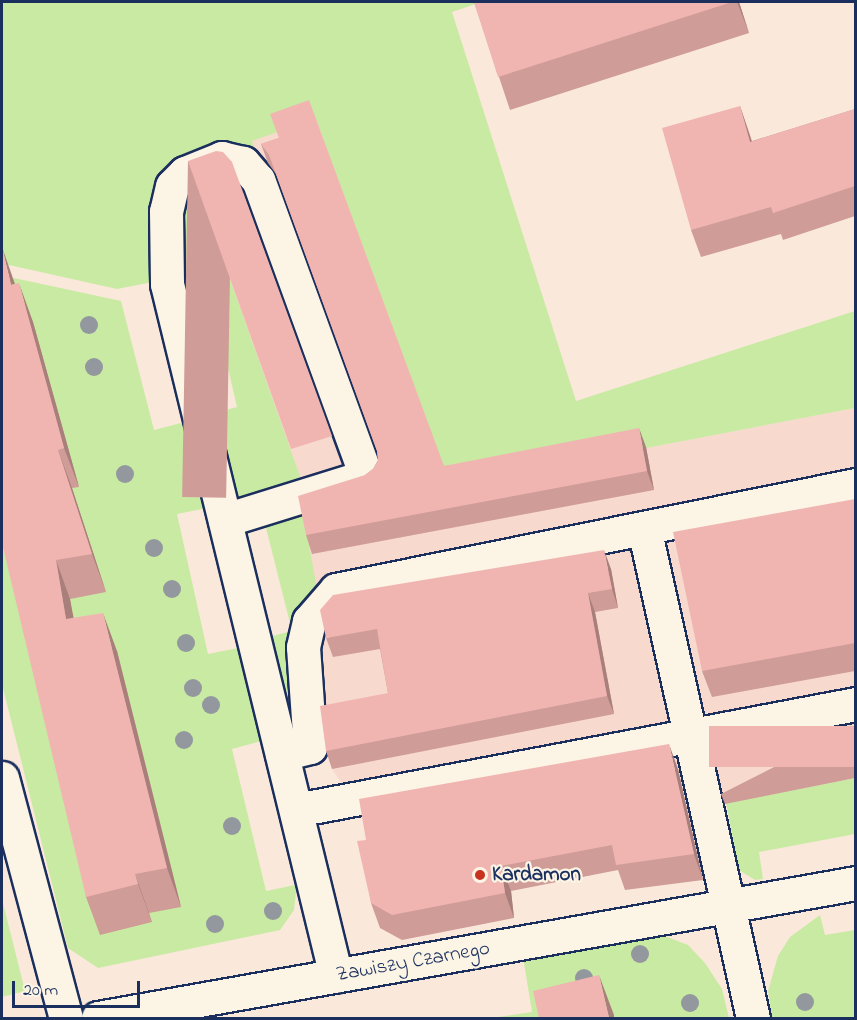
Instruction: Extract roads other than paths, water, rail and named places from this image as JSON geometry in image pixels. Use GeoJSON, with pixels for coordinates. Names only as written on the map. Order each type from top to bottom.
{"type":"FeatureCollection","features":[{"type":"Feature","properties":{"kind":"street"},"geometry":{"type":"LineString","coordinates":[[225,520],[366,476],[258,180],[243,163],[222,158],[185,172],[177,179],[169,193],[165,222],[167,284],[336,976]]}},
{"type":"Feature","properties":{"kind":"street"},"geometry":{"type":"LineString","coordinates":[[282,754],[310,747],[303,647],[309,621],[336,590],[855,485]]}},
{"type":"Feature","properties":{"kind":"street"},"geometry":{"type":"LineString","coordinates":[[644,528],[753,1018]]}},
{"type":"Feature","properties":{"kind":"street"},"geometry":{"type":"LineString","coordinates":[[296,810],[855,704]]}},
{"type":"Feature","properties":{"kind":"street"},"geometry":{"type":"LineString","coordinates":[[2,778],[62,1005]]}},
{"type":"Feature","properties":{"kind":"street","name":"Zawiszy Czarnego"},"geometry":{"type":"LineString","coordinates":[[98,1018],[855,882]]}},
{"type":"Feature","properties":{"kind":"place","name":"Kardamon"},"geometry":{"type":"Point","coordinates":[480,875]}}]}
